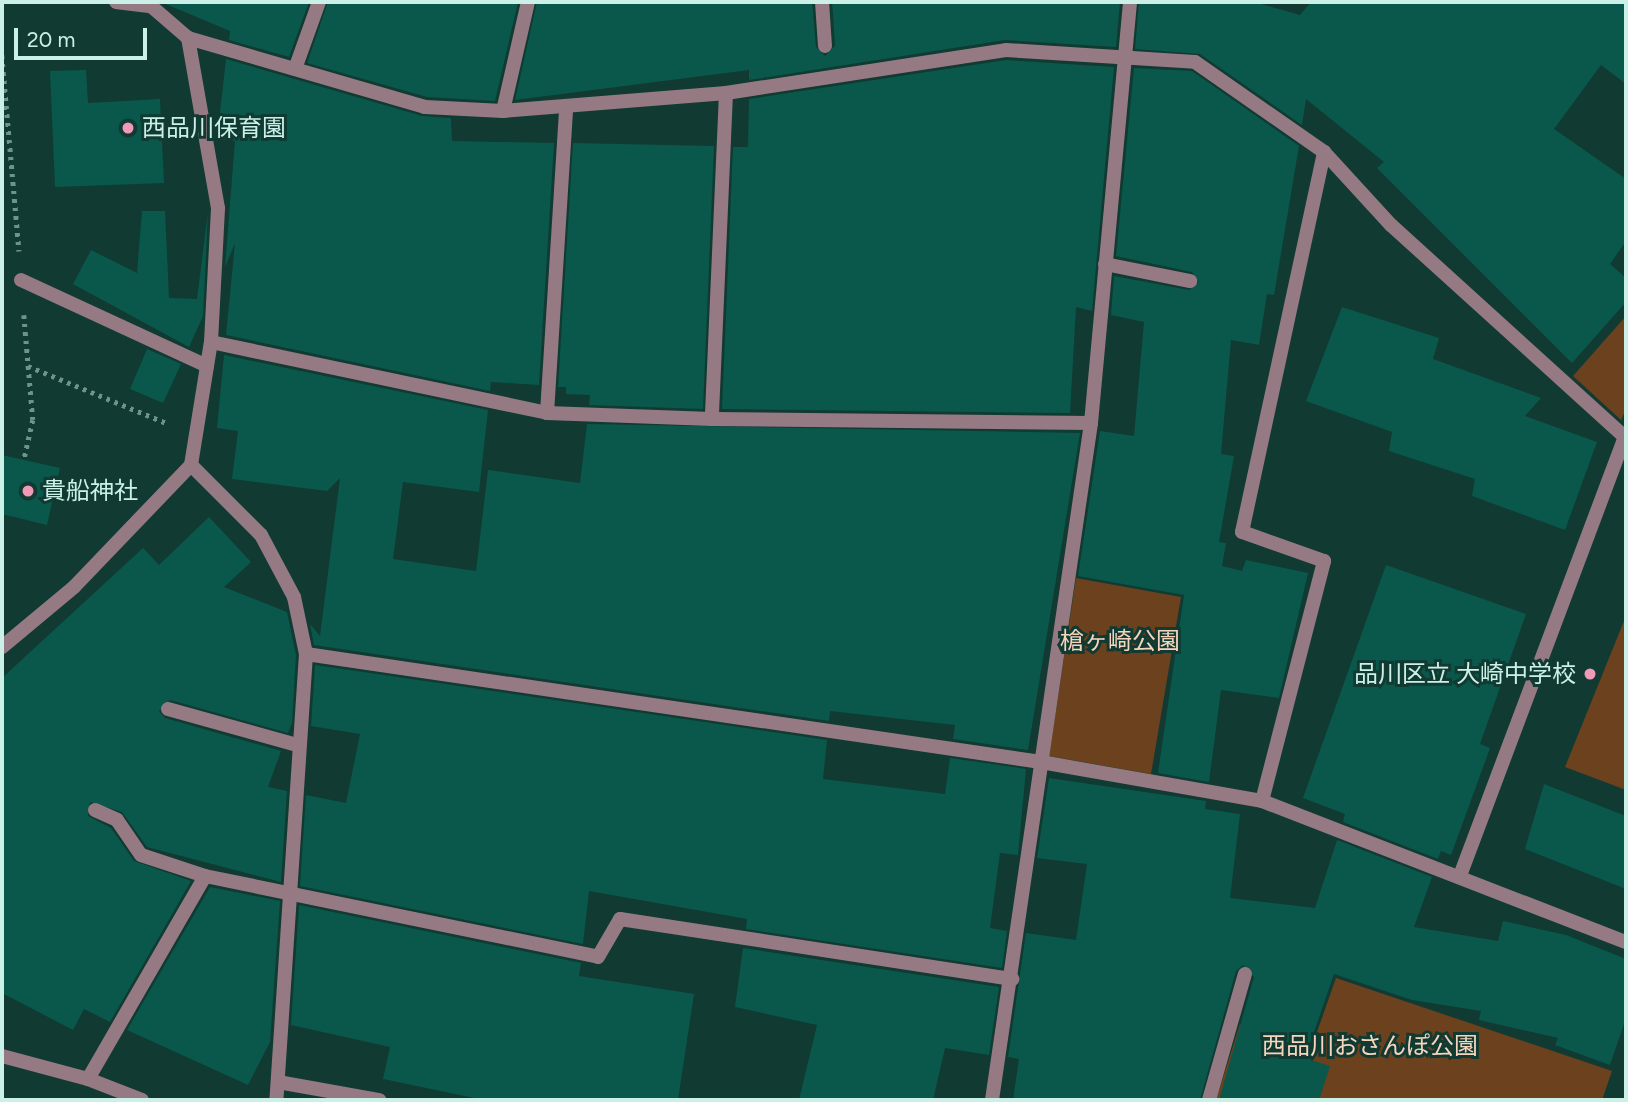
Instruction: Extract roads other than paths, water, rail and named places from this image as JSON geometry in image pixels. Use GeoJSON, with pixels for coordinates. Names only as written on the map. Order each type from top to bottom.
{"type":"FeatureCollection","features":[{"type":"Feature","properties":{"kind":"street"},"geometry":{"type":"LineString","coordinates":[[116,2],[151,4],[188,38],[425,107],[503,111],[566,109],[726,93],[975,52],[1126,61],[1195,62],[1324,152],[1391,225],[1626,436],[1461,873]]}},
{"type":"Feature","properties":{"kind":"street"},"geometry":{"type":"LineString","coordinates":[[295,69],[319,2]]}},
{"type":"Feature","properties":{"kind":"street"},"geometry":{"type":"LineString","coordinates":[[503,111],[528,2]]}},
{"type":"Feature","properties":{"kind":"street"},"geometry":{"type":"LineString","coordinates":[[822,2],[825,46]]}},
{"type":"Feature","properties":{"kind":"street"},"geometry":{"type":"LineString","coordinates":[[992,1100],[1012,979],[1091,423],[1130,2]]}},
{"type":"Feature","properties":{"kind":"street"},"geometry":{"type":"LineString","coordinates":[[2,647],[74,587],[191,465],[211,342],[218,208],[188,38]]}},
{"type":"Feature","properties":{"kind":"street"},"geometry":{"type":"LineString","coordinates":[[712,419],[726,93]]}},
{"type":"Feature","properties":{"kind":"street"},"geometry":{"type":"LineString","coordinates":[[547,413],[566,109]]}},
{"type":"Feature","properties":{"kind":"street"},"geometry":{"type":"LineString","coordinates":[[1262,802],[1324,561],[1242,532],[1324,152]]}},
{"type":"Feature","properties":{"kind":"street"},"geometry":{"type":"LineString","coordinates":[[1105,264],[1190,281]]}},
{"type":"Feature","properties":{"kind":"street"},"geometry":{"type":"LineString","coordinates":[[21,280],[207,366]]}},
{"type":"Feature","properties":{"kind":"street"},"geometry":{"type":"LineString","coordinates":[[211,342],[547,413],[712,419],[1091,423]]}},
{"type":"Feature","properties":{"kind":"street"},"geometry":{"type":"LineString","coordinates":[[191,465],[261,535],[294,597],[306,654],[297,745],[276,1100]]}},
{"type":"Feature","properties":{"kind":"street"},"geometry":{"type":"LineString","coordinates":[[306,654],[1041,762],[1262,802],[1461,873],[1626,942]]}},
{"type":"Feature","properties":{"kind":"street"},"geometry":{"type":"LineString","coordinates":[[168,709],[297,745]]}},
{"type":"Feature","properties":{"kind":"street"},"geometry":{"type":"LineString","coordinates":[[95,810],[117,820],[141,855],[205,876],[290,890],[598,957],[620,919],[1012,979]]}},
{"type":"Feature","properties":{"kind":"street"},"geometry":{"type":"LineString","coordinates":[[88,1079],[205,876]]}},
{"type":"Feature","properties":{"kind":"street"},"geometry":{"type":"LineString","coordinates":[[1209,1100],[1245,974]]}},
{"type":"Feature","properties":{"kind":"street"},"geometry":{"type":"LineString","coordinates":[[2,1056],[88,1079],[142,1100]]}},
{"type":"Feature","properties":{"kind":"street"},"geometry":{"type":"LineString","coordinates":[[278,1082],[379,1100]]}},
{"type":"Feature","properties":{"kind":"place","name":"西品川保育園"},"geometry":{"type":"Point","coordinates":[128,128]}},
{"type":"Feature","properties":{"kind":"place","name":"貴船神社"},"geometry":{"type":"Point","coordinates":[28,491]}},
{"type":"Feature","properties":{"kind":"place","name":"品川区立 大崎中学校"},"geometry":{"type":"Point","coordinates":[1590,674]}},
{"type":"Feature","properties":{"kind":"park label","name":"槍ヶ崎公園"},"geometry":{"type":"Point","coordinates":[1120,641]}},
{"type":"Feature","properties":{"kind":"park label","name":"西品川おさんぽ公園"},"geometry":{"type":"Point","coordinates":[1370,1046]}}]}
